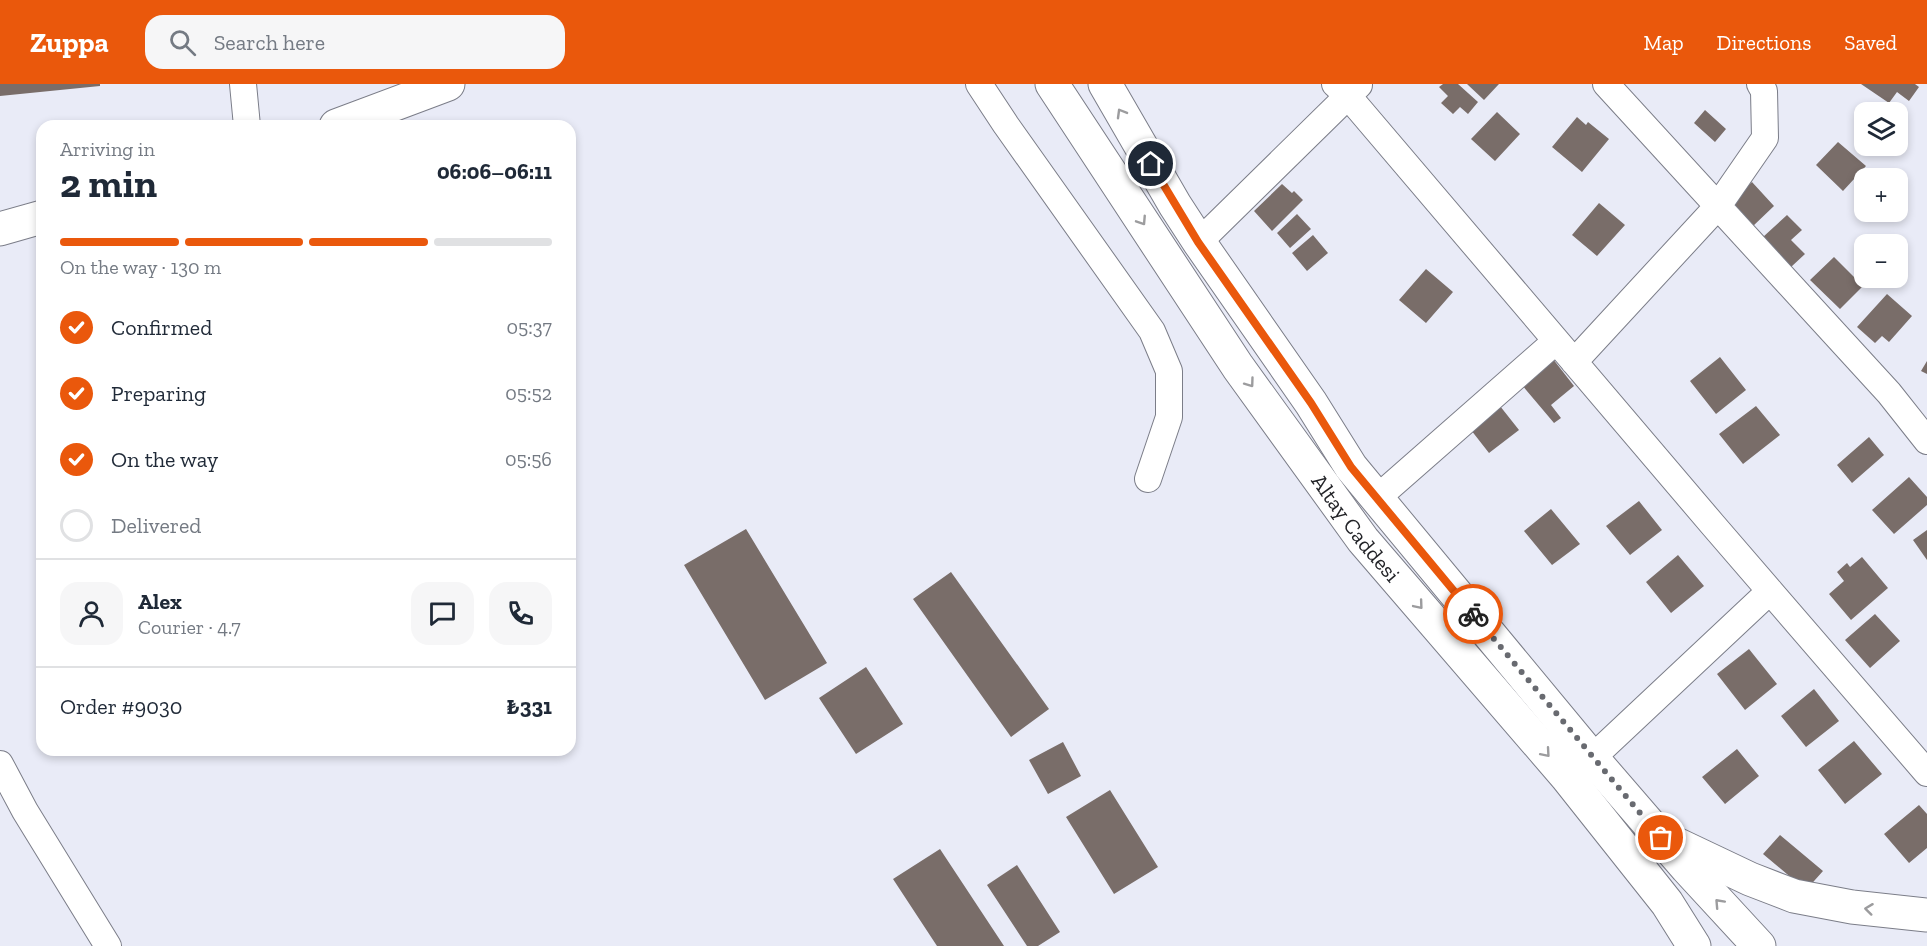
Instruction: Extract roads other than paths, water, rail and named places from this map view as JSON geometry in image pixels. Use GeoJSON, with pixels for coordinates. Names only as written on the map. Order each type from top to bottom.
{"type":"FeatureCollection","features":[{"type":"Feature","properties":{"kind":"main road"},"geometry":{"type":"LineString","coordinates":[[352,120],[448,84]]}},
{"type":"Feature","properties":{"kind":"main road","name":"Altay Caddesi"},"geometry":{"type":"LineString","coordinates":[[1053,84],[1238,367],[1363,540],[1567,777],[1667,903],[1694,946]]}},
{"type":"Feature","properties":{"kind":"main road","name":"Altay Caddesi"},"geometry":{"type":"LineString","coordinates":[[1105,84],[1174,205],[1311,403],[1351,467],[1592,758],[1759,946]]}},
{"type":"Feature","properties":{"kind":"main road"},"geometry":{"type":"LineString","coordinates":[[0,229],[36,219]]}},
{"type":"Feature","properties":{"kind":"main road"},"geometry":{"type":"LineString","coordinates":[[1661,838],[1750,879],[1794,896],[1852,907],[1927,915]]}},
{"type":"Feature","properties":{"kind":"main road"},"geometry":{"type":"LineString","coordinates":[[1667,903],[1675,946]]}},
{"type":"Feature","properties":{"kind":"street"},"geometry":{"type":"LineString","coordinates":[[243,84],[246,120]]}},
{"type":"Feature","properties":{"kind":"street"},"geometry":{"type":"LineString","coordinates":[[979,84],[1012,135],[1152,331],[1169,371],[1169,417],[1148,479]]}},
{"type":"Feature","properties":{"kind":"street"},"geometry":{"type":"LineString","coordinates":[[1606,84],[1889,393],[1927,441]]}},
{"type":"Feature","properties":{"kind":"street"},"geometry":{"type":"LineString","coordinates":[[1574,362],[1718,206],[1765,138],[1764,91],[1760,84]]}},
{"type":"Feature","properties":{"kind":"street"},"geometry":{"type":"LineString","coordinates":[[1198,242],[1348,88],[1574,362],[1927,773]]}},
{"type":"Feature","properties":{"kind":"street"},"geometry":{"type":"LineString","coordinates":[[1376,499],[1556,340]]}},
{"type":"Feature","properties":{"kind":"street"},"geometry":{"type":"LineString","coordinates":[[1592,758],[1770,591]]}},
{"type":"Feature","properties":{"kind":"street"},"geometry":{"type":"LineString","coordinates":[[0,765],[108,946]]}}]}
